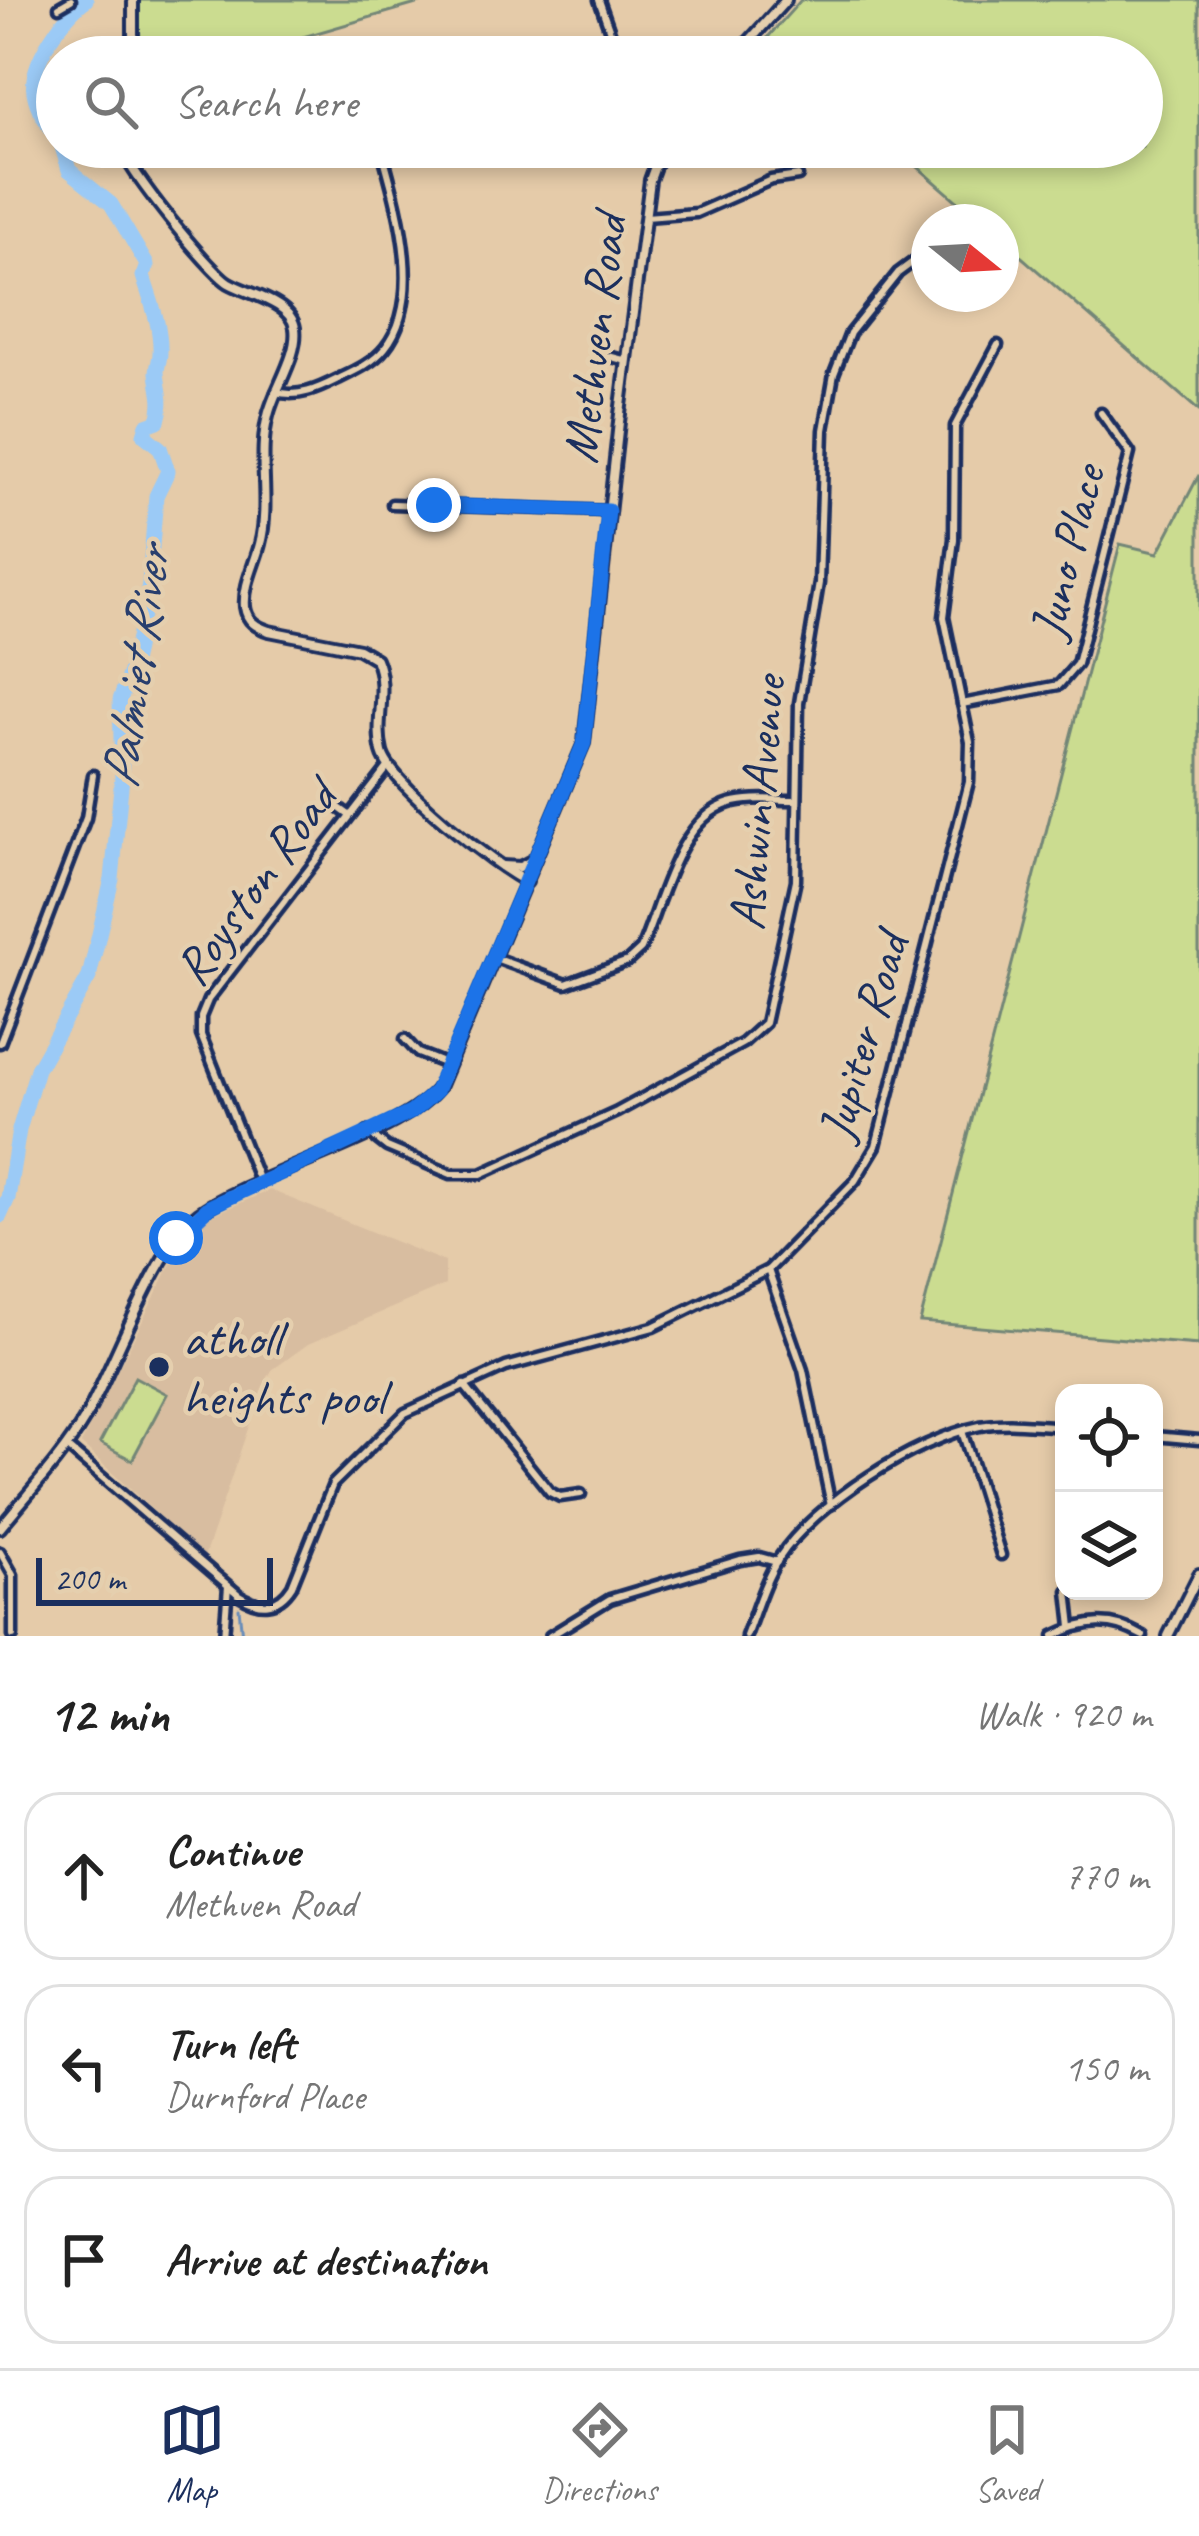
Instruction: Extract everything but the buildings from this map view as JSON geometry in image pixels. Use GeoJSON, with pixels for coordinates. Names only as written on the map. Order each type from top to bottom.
{"type":"FeatureCollection","features":[{"type":"Feature","properties":{"kind":"street"},"geometry":{"type":"LineString","coordinates":[[59,8],[71,0]]}},
{"type":"Feature","properties":{"kind":"street"},"geometry":{"type":"LineString","coordinates":[[133,0],[133,36]]}},
{"type":"Feature","properties":{"kind":"street"},"geometry":{"type":"LineString","coordinates":[[599,0],[612,36]]}},
{"type":"Feature","properties":{"kind":"street"},"geometry":{"type":"LineString","coordinates":[[754,36],[786,0]]}},
{"type":"Feature","properties":{"kind":"street"},"geometry":{"type":"LineString","coordinates":[[130,168],[213,270],[292,319],[294,342],[267,417],[265,522],[246,592],[248,616],[269,632],[359,649],[376,659],[382,678],[381,747],[388,767],[501,866],[527,882]]}},
{"type":"Feature","properties":{"kind":"street"},"geometry":{"type":"LineString","coordinates":[[276,392],[298,395],[365,366],[385,348],[398,322],[404,288],[403,235],[386,168]]}},
{"type":"Feature","properties":{"kind":"street","name":"Methven Road"},"geometry":{"type":"LineString","coordinates":[[0,1528],[68,1448],[176,1238],[200,1213],[425,1103],[436,1091],[584,743],[608,511],[653,168]]}},
{"type":"Feature","properties":{"kind":"street"},"geometry":{"type":"LineString","coordinates":[[646,217],[696,213],[772,180],[798,176]]}},
{"type":"Feature","properties":{"kind":"street","name":"Ashwin Avenue"},"geometry":{"type":"LineString","coordinates":[[368,1132],[387,1148],[451,1174],[481,1174],[617,1112],[757,1033],[768,1013],[794,897],[799,703],[820,584],[824,430],[834,374],[850,333],[911,263]]}},
{"type":"Feature","properties":{"kind":"street","name":"Jupiter Road"},"geometry":{"type":"LineString","coordinates":[[68,1448],[228,1586],[254,1603],[271,1604],[292,1586],[338,1478],[405,1413],[526,1360],[642,1332],[768,1270],[855,1181],[876,1146],[969,782],[970,742],[944,617],[955,539],[956,427],[998,345]]}},
{"type":"Feature","properties":{"kind":"street"},"geometry":{"type":"LineString","coordinates":[[608,356],[627,361]]}},
{"type":"Feature","properties":{"kind":"street","name":"Juno Place"},"geometry":{"type":"LineString","coordinates":[[962,704],[1059,685],[1077,664],[1130,453],[1101,413]]}},
{"type":"Feature","properties":{"kind":"street"},"geometry":{"type":"LineString","coordinates":[[392,504],[608,511]]}},
{"type":"Feature","properties":{"kind":"street","name":"Royston Road"},"geometry":{"type":"LineString","coordinates":[[260,1182],[201,1035],[201,1017],[208,1000],[388,767]]}},
{"type":"Feature","properties":{"kind":"street"},"geometry":{"type":"LineString","coordinates":[[0,1043],[86,818],[93,775]]}},
{"type":"Feature","properties":{"kind":"street"},"geometry":{"type":"LineString","coordinates":[[495,958],[566,984],[628,961],[641,950],[686,839],[701,820],[734,802],[796,800]]}},
{"type":"Feature","properties":{"kind":"street"},"geometry":{"type":"LineString","coordinates":[[331,802],[349,815]]}},
{"type":"Feature","properties":{"kind":"street"},"geometry":{"type":"LineString","coordinates":[[501,866],[520,867],[538,856]]}},
{"type":"Feature","properties":{"kind":"street"},"geometry":{"type":"LineString","coordinates":[[405,1040],[418,1053],[448,1065]]}},
{"type":"Feature","properties":{"kind":"street"},"geometry":{"type":"LineString","coordinates":[[768,1270],[802,1370],[831,1505]]}},
{"type":"Feature","properties":{"kind":"street"},"geometry":{"type":"LineString","coordinates":[[464,1384],[550,1492],[560,1497],[581,1494]]}},
{"type":"Feature","properties":{"kind":"street"},"geometry":{"type":"LineString","coordinates":[[746,1636],[777,1562],[796,1536],[831,1505],[923,1447],[962,1431],[1006,1424],[1055,1427]]}},
{"type":"Feature","properties":{"kind":"street"},"geometry":{"type":"LineString","coordinates":[[962,1431],[1001,1555]]}},
{"type":"Feature","properties":{"kind":"street"},"geometry":{"type":"LineString","coordinates":[[1163,1437],[1199,1440]]}},
{"type":"Feature","properties":{"kind":"street"},"geometry":{"type":"LineString","coordinates":[[0,1552],[14,1575],[13,1636]]}},
{"type":"Feature","properties":{"kind":"street"},"geometry":{"type":"LineString","coordinates":[[550,1636],[610,1599],[740,1559],[777,1562]]}},
{"type":"Feature","properties":{"kind":"street"},"geometry":{"type":"LineString","coordinates":[[1168,1636],[1199,1574]]}},
{"type":"Feature","properties":{"kind":"street"},"geometry":{"type":"LineString","coordinates":[[224,1636],[228,1586]]}},
{"type":"Feature","properties":{"kind":"street"},"geometry":{"type":"LineString","coordinates":[[1069,1600],[1072,1628]]}},
{"type":"Feature","properties":{"kind":"street"},"geometry":{"type":"LineString","coordinates":[[1054,1636],[1072,1628],[1113,1623],[1144,1636]]}},
{"type":"Feature","properties":{"kind":"shaded area"},"geometry":{"type":"Polygon","coordinates":[[[270,1190],[445,1262],[445,1285],[308,1344],[272,1370],[204,1557],[81,1444],[181,1244],[208,1217],[270,1190]]]}},
{"type":"Feature","properties":{"kind":"green space"},"geometry":{"type":"Polygon","coordinates":[[[139,0],[430,0],[306,36],[140,36],[139,0]]]}},
{"type":"Feature","properties":{"kind":"green space"},"geometry":{"type":"Polygon","coordinates":[[[801,0],[1199,0],[1199,411],[1019,255],[1019,204],[960,204],[919,168],[1163,168],[1163,36],[769,36],[801,0]]]}},
{"type":"Feature","properties":{"kind":"green space"},"geometry":{"type":"Polygon","coordinates":[[[1199,475],[1199,1345],[920,1322],[1120,544],[1158,553],[1199,475]]]}},
{"type":"Feature","properties":{"kind":"green space"},"geometry":{"type":"Polygon","coordinates":[[[135,1377],[167,1394],[132,1460],[100,1443],[135,1377]]]}},
{"type":"Feature","properties":{"kind":"waterway","name":"Palmiet River"},"geometry":{"type":"LineString","coordinates":[[54,36],[86,0]]}},
{"type":"Feature","properties":{"kind":"waterway","name":"Palmiet River"},"geometry":{"type":"LineString","coordinates":[[36,72],[36,101]]}},
{"type":"Feature","properties":{"kind":"waterway","name":"Palmiet River"},"geometry":{"type":"LineString","coordinates":[[0,1216],[37,1069],[89,977],[112,879],[122,777],[120,700],[133,663],[149,584],[156,496],[168,471],[160,448],[144,435],[147,425],[158,421],[161,402],[159,333],[143,276],[147,265],[111,204],[68,168]]}},
{"type":"Feature","properties":{"kind":"waterway"},"geometry":{"type":"LineString","coordinates":[[239,1608],[242,1636]]}},
{"type":"Feature","properties":{"kind":"place","name":"atholl heights pool"},"geometry":{"type":"Point","coordinates":[159,1367]}},
{"type":"Feature","properties":{"kind":"route"},"geometry":{"type":"LineString","coordinates":[[176,1238],[209,1207],[412,1112],[436,1091],[581,753],[608,511],[434,505]]}}]}
